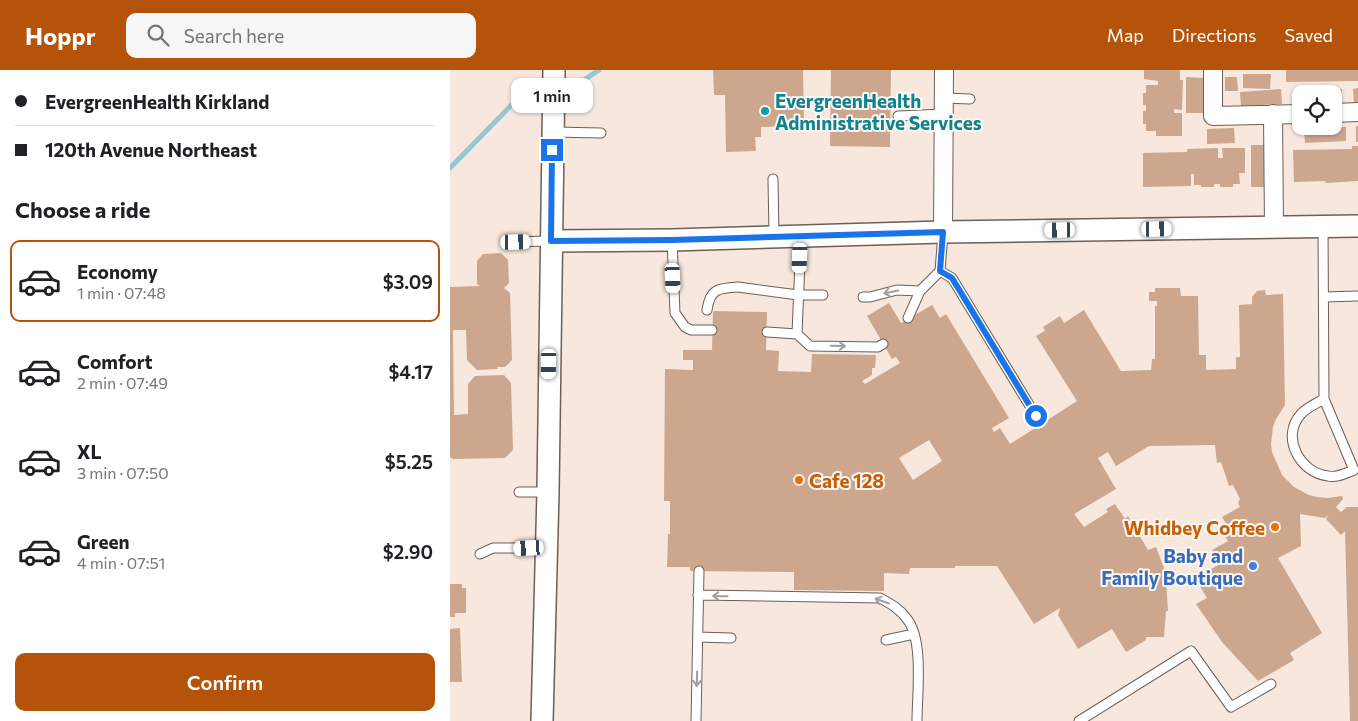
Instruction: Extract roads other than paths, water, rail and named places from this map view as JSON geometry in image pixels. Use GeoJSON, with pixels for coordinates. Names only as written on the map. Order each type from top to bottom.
{"type":"FeatureCollection","features":[{"type":"Feature","properties":{"kind":"street"},"geometry":{"type":"LineString","coordinates":[[542,721],[548,492],[554,70]]}},
{"type":"Feature","properties":{"kind":"street"},"geometry":{"type":"LineString","coordinates":[[943,232],[944,70]]}},
{"type":"Feature","properties":{"kind":"street"},"geometry":{"type":"LineString","coordinates":[[1213,70],[1213,116],[1292,114]]}},
{"type":"Feature","properties":{"kind":"street"},"geometry":{"type":"LineString","coordinates":[[1342,113],[1358,112]]}},
{"type":"Feature","properties":{"kind":"street"},"geometry":{"type":"LineString","coordinates":[[1273,114],[1274,227]]}},
{"type":"Feature","properties":{"kind":"street"},"geometry":{"type":"LineString","coordinates":[[551,241],[672,240],[943,232],[1358,226]]}},
{"type":"Feature","properties":{"kind":"lane"},"geometry":{"type":"LineString","coordinates":[[898,116],[970,99]]}},
{"type":"Feature","properties":{"kind":"lane"},"geometry":{"type":"LineString","coordinates":[[552,132],[601,133]]}},
{"type":"Feature","properties":{"kind":"lane"},"geometry":{"type":"LineString","coordinates":[[773,179],[774,236]]}},
{"type":"Feature","properties":{"kind":"lane"},"geometry":{"type":"LineString","coordinates":[[1323,227],[1324,399],[1356,473],[1328,476],[1313,472],[1302,463],[1294,450],[1292,437],[1294,425],[1301,413],[1324,399]]}},
{"type":"Feature","properties":{"kind":"lane"},"geometry":{"type":"LineString","coordinates":[[908,318],[920,291],[940,271],[943,232]]}},
{"type":"Feature","properties":{"kind":"lane"},"geometry":{"type":"LineString","coordinates":[[797,334],[801,236]]}},
{"type":"Feature","properties":{"kind":"lane"},"geometry":{"type":"LineString","coordinates":[[672,240],[675,313],[685,327],[691,330],[712,330]]}},
{"type":"Feature","properties":{"kind":"lane"},"geometry":{"type":"LineString","coordinates":[[508,242],[551,241]]}},
{"type":"Feature","properties":{"kind":"lane"},"geometry":{"type":"LineString","coordinates":[[940,271],[952,278],[1036,416]]}},
{"type":"Feature","properties":{"kind":"lane"},"geometry":{"type":"LineString","coordinates":[[707,310],[709,298],[714,292],[738,287],[798,295],[823,296]]}},
{"type":"Feature","properties":{"kind":"lane"},"geometry":{"type":"LineString","coordinates":[[863,297],[897,290],[920,291]]}},
{"type":"Feature","properties":{"kind":"lane"},"geometry":{"type":"LineString","coordinates":[[1324,297],[1358,296]]}},
{"type":"Feature","properties":{"kind":"lane"},"geometry":{"type":"LineString","coordinates":[[767,332],[797,334],[810,346],[878,347],[883,344]]}},
{"type":"Feature","properties":{"kind":"lane"},"geometry":{"type":"LineString","coordinates":[[519,492],[548,492]]}},
{"type":"Feature","properties":{"kind":"lane"},"geometry":{"type":"LineString","coordinates":[[480,554],[493,548],[546,548]]}},
{"type":"Feature","properties":{"kind":"lane"},"geometry":{"type":"LineString","coordinates":[[696,721],[699,571]]}},
{"type":"Feature","properties":{"kind":"lane"},"geometry":{"type":"LineString","coordinates":[[698,596],[880,598],[896,607],[908,620],[914,634],[918,655],[917,721]]}},
{"type":"Feature","properties":{"kind":"lane"},"geometry":{"type":"LineString","coordinates":[[886,640],[914,634]]}},
{"type":"Feature","properties":{"kind":"lane"},"geometry":{"type":"LineString","coordinates":[[698,637],[731,638]]}},
{"type":"Feature","properties":{"kind":"lane"},"geometry":{"type":"LineString","coordinates":[[1079,721],[1192,651],[1231,707],[1271,684]]}},
{"type":"Feature","properties":{"kind":"waterway"},"geometry":{"type":"LineString","coordinates":[[575,86],[599,70]]}},
{"type":"Feature","properties":{"kind":"waterway"},"geometry":{"type":"LineString","coordinates":[[450,168],[529,87]]}},
{"type":"Feature","properties":{"kind":"place","name":"EvergreenHealth Administrative Services"},"geometry":{"type":"Point","coordinates":[765,111]}},
{"type":"Feature","properties":{"kind":"place","name":"Cafe 128"},"geometry":{"type":"Point","coordinates":[799,480]}},
{"type":"Feature","properties":{"kind":"place","name":"Whidbey Coffee"},"geometry":{"type":"Point","coordinates":[1275,527]}},
{"type":"Feature","properties":{"kind":"place","name":"Baby and Family Boutique"},"geometry":{"type":"Point","coordinates":[1253,566]}}]}
